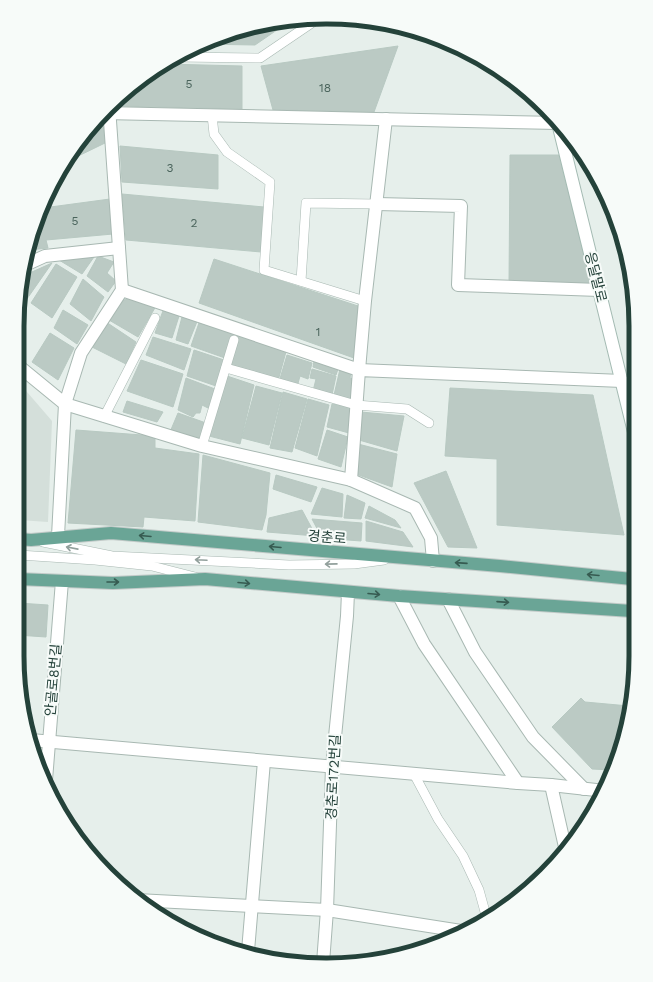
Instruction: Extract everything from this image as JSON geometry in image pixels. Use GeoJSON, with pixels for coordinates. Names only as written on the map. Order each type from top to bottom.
{"type":"FeatureCollection","features":[{"type":"Feature","properties":{"kind":"main road","name":"경춘로"},"geometry":{"type":"LineString","coordinates":[[24,539],[31,540],[58,536],[111,533],[629,579]]}},
{"type":"Feature","properties":{"kind":"main road"},"geometry":{"type":"LineString","coordinates":[[24,579],[113,583],[205,579],[399,596],[629,611]]}},
{"type":"Feature","properties":{"kind":"street"},"geometry":{"type":"LineString","coordinates":[[115,111],[550,123]]}},
{"type":"Feature","properties":{"kind":"street"},"geometry":{"type":"LineString","coordinates":[[58,536],[65,404],[81,353],[122,290],[108,118]]}},
{"type":"Feature","properties":{"kind":"street"},"geometry":{"type":"LineString","coordinates":[[351,480],[365,301],[386,119]]}},
{"type":"Feature","properties":{"kind":"street","name":"응달말로"},"geometry":{"type":"LineString","coordinates":[[561,136],[629,411]]}},
{"type":"Feature","properties":{"kind":"street"},"geometry":{"type":"LineString","coordinates":[[377,204],[461,206],[458,285],[600,290]]}},
{"type":"Feature","properties":{"kind":"street"},"geometry":{"type":"LineString","coordinates":[[31,262],[45,256],[119,248]]}},
{"type":"Feature","properties":{"kind":"street"},"geometry":{"type":"LineString","coordinates":[[122,290],[359,370],[622,381]]}},
{"type":"Feature","properties":{"kind":"street"},"geometry":{"type":"LineString","coordinates":[[24,370],[65,404],[202,446],[351,480],[415,508],[431,538],[433,561]]}},
{"type":"Feature","properties":{"kind":"street","name":"안골로8번길"},"geometry":{"type":"LineString","coordinates":[[47,770],[62,581]]}},
{"type":"Feature","properties":{"kind":"street","name":"경춘로172번길"},"geometry":{"type":"LineString","coordinates":[[323,958],[327,910],[332,767],[348,592]]}},
{"type":"Feature","properties":{"kind":"street"},"geometry":{"type":"LineString","coordinates":[[399,596],[424,644],[518,784]]}},
{"type":"Feature","properties":{"kind":"street"},"geometry":{"type":"LineString","coordinates":[[448,599],[474,652],[533,737],[584,789]]}},
{"type":"Feature","properties":{"kind":"street"},"geometry":{"type":"LineString","coordinates":[[36,740],[597,790]]}},
{"type":"Feature","properties":{"kind":"street"},"geometry":{"type":"LineString","coordinates":[[248,948],[264,761]]}},
{"type":"Feature","properties":{"kind":"street"},"geometry":{"type":"LineString","coordinates":[[551,785],[564,843]]}},
{"type":"Feature","properties":{"kind":"street"},"geometry":{"type":"LineString","coordinates":[[150,901],[327,910],[454,930]]}},
{"type":"Feature","properties":{"kind":"lane"},"geometry":{"type":"LineString","coordinates":[[189,57],[260,58],[309,25]]}},
{"type":"Feature","properties":{"kind":"lane"},"geometry":{"type":"LineString","coordinates":[[212,115],[214,134],[227,152],[270,182],[264,270],[365,301]]}},
{"type":"Feature","properties":{"kind":"lane"},"geometry":{"type":"LineString","coordinates":[[301,281],[306,203],[377,204]]}},
{"type":"Feature","properties":{"kind":"lane"},"geometry":{"type":"LineString","coordinates":[[104,417],[155,318]]}},
{"type":"Feature","properties":{"kind":"lane"},"geometry":{"type":"LineString","coordinates":[[202,446],[234,340]]}},
{"type":"Feature","properties":{"kind":"lane"},"geometry":{"type":"LineString","coordinates":[[226,368],[356,405],[407,409],[428,423]]}},
{"type":"Feature","properties":{"kind":"lane"},"geometry":{"type":"LineString","coordinates":[[31,540],[112,556],[289,565],[354,564],[397,558]]}},
{"type":"Feature","properties":{"kind":"lane"},"geometry":{"type":"LineString","coordinates":[[24,555],[96,560],[152,566],[205,579]]}},
{"type":"Feature","properties":{"kind":"lane"},"geometry":{"type":"LineString","coordinates":[[414,774],[438,819],[463,856],[479,890],[485,913]]}},
{"type":"Feature","properties":{"kind":"shaded area"},"geometry":{"type":"Polygon","coordinates":[[[24,388],[52,421],[48,522],[24,520],[24,388]]]}},
{"type":"Feature","properties":{"kind":"building"},"geometry":{"type":"Polygon","coordinates":[[[280,28],[255,45],[218,44],[248,34],[280,28]]]}},
{"type":"Feature","properties":{"kind":"building"},"geometry":{"type":"Polygon","coordinates":[[[398,46],[374,112],[273,110],[261,66],[398,46]]]}},
{"type":"Feature","properties":{"kind":"building"},"geometry":{"type":"Polygon","coordinates":[[[176,64],[242,66],[242,109],[120,106],[158,75],[176,64]]]}},
{"type":"Feature","properties":{"kind":"building"},"geometry":{"type":"Polygon","coordinates":[[[103,123],[105,143],[76,157],[103,123]]]}},
{"type":"Feature","properties":{"kind":"building"},"geometry":{"type":"Polygon","coordinates":[[[120,146],[218,155],[218,189],[122,182],[120,146]]]}},
{"type":"Feature","properties":{"kind":"building"},"geometry":{"type":"Polygon","coordinates":[[[510,155],[559,155],[592,285],[509,283],[510,155]]]}},
{"type":"Feature","properties":{"kind":"building"},"geometry":{"type":"Polygon","coordinates":[[[122,194],[264,207],[261,252],[126,240],[122,194]]]}},
{"type":"Feature","properties":{"kind":"building"},"geometry":{"type":"Polygon","coordinates":[[[110,199],[113,234],[46,240],[48,248],[34,250],[49,207],[110,199]]]}},
{"type":"Feature","properties":{"kind":"building"},"geometry":{"type":"Polygon","coordinates":[[[98,256],[114,262],[107,273],[116,281],[108,292],[87,276],[98,256]]]}},
{"type":"Feature","properties":{"kind":"building"},"geometry":{"type":"Polygon","coordinates":[[[94,257],[82,274],[59,260],[94,257]]]}},
{"type":"Feature","properties":{"kind":"building"},"geometry":{"type":"Polygon","coordinates":[[[214,259],[358,306],[354,358],[199,303],[214,259]]]}},
{"type":"Feature","properties":{"kind":"building"},"geometry":{"type":"Polygon","coordinates":[[[52,263],[26,301],[27,287],[29,273],[52,263]]]}},
{"type":"Feature","properties":{"kind":"building"},"geometry":{"type":"Polygon","coordinates":[[[56,264],[77,277],[52,318],[31,303],[56,264]]]}},
{"type":"Feature","properties":{"kind":"building"},"geometry":{"type":"Polygon","coordinates":[[[83,279],[104,297],[91,321],[70,304],[83,279]]]}},
{"type":"Feature","properties":{"kind":"building"},"geometry":{"type":"Polygon","coordinates":[[[136,298],[156,306],[138,337],[109,320],[123,300],[136,298]]]}},
{"type":"Feature","properties":{"kind":"building"},"geometry":{"type":"Polygon","coordinates":[[[164,308],[180,313],[172,338],[155,333],[164,308]]]}},
{"type":"Feature","properties":{"kind":"building"},"geometry":{"type":"Polygon","coordinates":[[[63,310],[88,325],[77,344],[54,328],[63,310]]]}},
{"type":"Feature","properties":{"kind":"building"},"geometry":{"type":"Polygon","coordinates":[[[183,313],[198,319],[188,344],[176,340],[183,313]]]}},
{"type":"Feature","properties":{"kind":"building"},"geometry":{"type":"Polygon","coordinates":[[[200,320],[234,332],[225,358],[191,346],[200,320]]]}},
{"type":"Feature","properties":{"kind":"building"},"geometry":{"type":"Polygon","coordinates":[[[106,322],[136,342],[126,364],[92,347],[106,322]]]}},
{"type":"Feature","properties":{"kind":"building"},"geometry":{"type":"Polygon","coordinates":[[[238,332],[287,348],[278,381],[228,367],[238,332]]]}},
{"type":"Feature","properties":{"kind":"building"},"geometry":{"type":"Polygon","coordinates":[[[50,333],[74,348],[58,380],[32,362],[50,333]]]}},
{"type":"Feature","properties":{"kind":"building"},"geometry":{"type":"Polygon","coordinates":[[[153,337],[191,349],[184,370],[146,355],[153,337]]]}},
{"type":"Feature","properties":{"kind":"building"},"geometry":{"type":"Polygon","coordinates":[[[194,350],[224,360],[216,386],[187,376],[194,350]]]}},
{"type":"Feature","properties":{"kind":"building"},"geometry":{"type":"Polygon","coordinates":[[[287,355],[312,363],[308,379],[300,376],[297,387],[279,382],[287,355]]]}},
{"type":"Feature","properties":{"kind":"building"},"geometry":{"type":"Polygon","coordinates":[[[141,360],[183,374],[173,407],[127,391],[141,360]]]}},
{"type":"Feature","properties":{"kind":"building"},"geometry":{"type":"Polygon","coordinates":[[[314,361],[328,367],[330,363],[339,366],[336,375],[313,367],[314,361]]]}},
{"type":"Feature","properties":{"kind":"building"},"geometry":{"type":"Polygon","coordinates":[[[312,369],[336,376],[332,395],[313,391],[316,379],[310,378],[312,369]]]}},
{"type":"Feature","properties":{"kind":"building"},"geometry":{"type":"Polygon","coordinates":[[[340,369],[351,372],[350,378],[356,380],[352,401],[334,395],[340,369]]]}},
{"type":"Feature","properties":{"kind":"building"},"geometry":{"type":"Polygon","coordinates":[[[227,376],[254,385],[240,444],[209,436],[227,376]]]}},
{"type":"Feature","properties":{"kind":"building"},"geometry":{"type":"Polygon","coordinates":[[[186,378],[215,389],[208,408],[202,405],[200,413],[196,413],[193,417],[178,410],[186,378]]]}},
{"type":"Feature","properties":{"kind":"building"},"geometry":{"type":"Polygon","coordinates":[[[256,386],[282,393],[269,445],[242,438],[256,386]]]}},
{"type":"Feature","properties":{"kind":"building"},"geometry":{"type":"Polygon","coordinates":[[[450,388],[593,395],[624,535],[497,525],[497,459],[445,456],[450,388]]]}},
{"type":"Feature","properties":{"kind":"building"},"geometry":{"type":"Polygon","coordinates":[[[283,392],[307,399],[292,452],[270,448],[283,392]]]}},
{"type":"Feature","properties":{"kind":"building"},"geometry":{"type":"Polygon","coordinates":[[[308,399],[329,405],[317,456],[295,448],[308,399]]]}},
{"type":"Feature","properties":{"kind":"building"},"geometry":{"type":"Polygon","coordinates":[[[127,401],[163,412],[157,422],[123,412],[127,401]]]}},
{"type":"Feature","properties":{"kind":"building"},"geometry":{"type":"Polygon","coordinates":[[[332,404],[353,408],[349,433],[327,427],[332,404]]]}},
{"type":"Feature","properties":{"kind":"building"},"geometry":{"type":"Polygon","coordinates":[[[361,412],[404,416],[397,451],[359,440],[361,412]]]}},
{"type":"Feature","properties":{"kind":"building"},"geometry":{"type":"Polygon","coordinates":[[[178,413],[206,423],[199,441],[170,432],[178,413]]]}},
{"type":"Feature","properties":{"kind":"building"},"geometry":{"type":"Polygon","coordinates":[[[76,430],[155,436],[155,448],[199,454],[195,521],[144,517],[143,527],[68,523],[76,430]]]}},
{"type":"Feature","properties":{"kind":"building"},"geometry":{"type":"Polygon","coordinates":[[[327,430],[348,437],[341,467],[318,459],[327,430]]]}},
{"type":"Feature","properties":{"kind":"building"},"geometry":{"type":"Polygon","coordinates":[[[358,444],[397,454],[392,487],[356,474],[358,444]]]}},
{"type":"Feature","properties":{"kind":"building"},"geometry":{"type":"Polygon","coordinates":[[[203,455],[270,473],[266,515],[262,530],[198,522],[203,455]]]}},
{"type":"Feature","properties":{"kind":"building"},"geometry":{"type":"Polygon","coordinates":[[[446,471],[477,548],[448,547],[414,483],[446,471]]]}},
{"type":"Feature","properties":{"kind":"building"},"geometry":{"type":"Polygon","coordinates":[[[276,475],[317,487],[311,502],[273,489],[276,475]]]}},
{"type":"Feature","properties":{"kind":"building"},"geometry":{"type":"Polygon","coordinates":[[[322,488],[343,494],[342,517],[311,514],[322,488]]]}},
{"type":"Feature","properties":{"kind":"building"},"geometry":{"type":"Polygon","coordinates":[[[347,495],[365,503],[361,519],[344,518],[347,495]]]}},
{"type":"Feature","properties":{"kind":"building"},"geometry":{"type":"Polygon","coordinates":[[[369,506],[395,520],[401,528],[365,518],[369,506]]]}},
{"type":"Feature","properties":{"kind":"building"},"geometry":{"type":"Polygon","coordinates":[[[302,510],[316,536],[267,532],[269,518],[302,510]]]}},
{"type":"Feature","properties":{"kind":"building"},"geometry":{"type":"Polygon","coordinates":[[[312,519],[362,523],[361,541],[322,538],[312,519]]]}},
{"type":"Feature","properties":{"kind":"building"},"geometry":{"type":"Polygon","coordinates":[[[366,521],[403,532],[413,547],[366,541],[366,521]]]}},
{"type":"Feature","properties":{"kind":"building"},"geometry":{"type":"Polygon","coordinates":[[[24,603],[48,605],[46,637],[24,635],[24,603]]]}},
{"type":"Feature","properties":{"kind":"building"},"geometry":{"type":"Polygon","coordinates":[[[581,698],[585,702],[624,706],[619,734],[606,770],[592,769],[552,727],[581,698]]]}}]}
